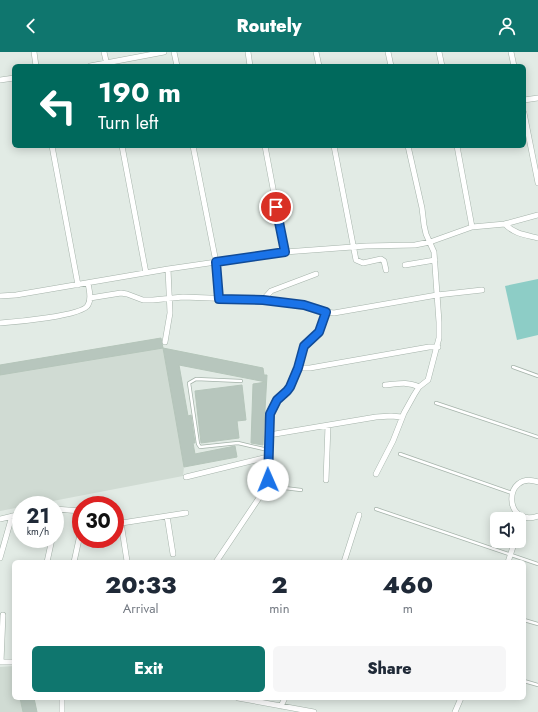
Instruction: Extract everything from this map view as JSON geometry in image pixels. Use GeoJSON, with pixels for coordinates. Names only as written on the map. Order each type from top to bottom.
{"type":"FeatureCollection","features":[{"type":"Feature","properties":{"kind":"street"},"geometry":{"type":"LineString","coordinates":[[34,52],[36,64]]}},
{"type":"Feature","properties":{"kind":"street"},"geometry":{"type":"LineString","coordinates":[[104,52],[107,64],[164,52]]}},
{"type":"Feature","properties":{"kind":"street"},"geometry":{"type":"LineString","coordinates":[[174,52],[177,64]]}},
{"type":"Feature","properties":{"kind":"street"},"geometry":{"type":"LineString","coordinates":[[248,52],[250,64]]}},
{"type":"Feature","properties":{"kind":"street"},"geometry":{"type":"LineString","coordinates":[[316,52],[319,64]]}},
{"type":"Feature","properties":{"kind":"street"},"geometry":{"type":"LineString","coordinates":[[388,52],[391,64]]}},
{"type":"Feature","properties":{"kind":"street"},"geometry":{"type":"LineString","coordinates":[[439,52],[442,64]]}},
{"type":"Feature","properties":{"kind":"street"},"geometry":{"type":"LineString","coordinates":[[511,52],[514,64]]}},
{"type":"Feature","properties":{"kind":"street"},"geometry":{"type":"LineString","coordinates":[[0,80],[12,78]]}},
{"type":"Feature","properties":{"kind":"street"},"geometry":{"type":"LineString","coordinates":[[526,100],[538,98]]}},
{"type":"Feature","properties":{"kind":"street"},"geometry":{"type":"LineString","coordinates":[[526,123],[538,183]]}},
{"type":"Feature","properties":{"kind":"street"},"geometry":{"type":"LineString","coordinates":[[52,148],[78,285]]}},
{"type":"Feature","properties":{"kind":"street"},"geometry":{"type":"LineString","coordinates":[[122,148],[146,273]]}},
{"type":"Feature","properties":{"kind":"street"},"geometry":{"type":"LineString","coordinates":[[193,148],[216,262],[219,299]]}},
{"type":"Feature","properties":{"kind":"street"},"geometry":{"type":"LineString","coordinates":[[265,148],[285,252]]}},
{"type":"Feature","properties":{"kind":"street"},"geometry":{"type":"LineString","coordinates":[[334,148],[356,260],[363,262],[381,258],[384,261],[386,270]]}},
{"type":"Feature","properties":{"kind":"street"},"geometry":{"type":"LineString","coordinates":[[376,474],[393,441],[402,417],[414,395],[419,387],[428,380],[438,347],[439,338],[434,252],[424,224],[422,208],[408,148]]}},
{"type":"Feature","properties":{"kind":"street"},"geometry":{"type":"LineString","coordinates":[[457,148],[472,227]]}},
{"type":"Feature","properties":{"kind":"street"},"geometry":{"type":"LineString","coordinates":[[0,296],[16,295],[146,273],[285,252],[353,247],[415,245],[430,242],[472,227],[505,224],[538,216]]}},
{"type":"Feature","properties":{"kind":"street"},"geometry":{"type":"LineString","coordinates":[[505,224],[509,229],[518,233],[538,238]]}},
{"type":"Feature","properties":{"kind":"street"},"geometry":{"type":"LineString","coordinates":[[405,265],[435,260]]}},
{"type":"Feature","properties":{"kind":"street"},"geometry":{"type":"LineString","coordinates":[[165,342],[170,313],[168,270]]}},
{"type":"Feature","properties":{"kind":"street"},"geometry":{"type":"LineString","coordinates":[[263,300],[271,291],[316,274]]}},
{"type":"Feature","properties":{"kind":"street"},"geometry":{"type":"LineString","coordinates":[[0,323],[27,321],[75,313],[85,309],[88,306],[90,298],[88,283]]}},
{"type":"Feature","properties":{"kind":"street"},"geometry":{"type":"LineString","coordinates":[[90,298],[121,293],[143,300],[183,297],[263,300],[304,305],[326,312],[344,312],[437,295],[482,290]]}},
{"type":"Feature","properties":{"kind":"street"},"geometry":{"type":"LineString","coordinates":[[217,560],[267,486],[270,414],[274,403],[287,391],[298,368],[304,346],[319,332],[326,312]]}},
{"type":"Feature","properties":{"kind":"street"},"geometry":{"type":"LineString","coordinates":[[298,368],[310,368],[429,347],[438,347]]}},
{"type":"Feature","properties":{"kind":"street"},"geometry":{"type":"LineString","coordinates":[[385,385],[413,383],[419,387]]}},
{"type":"Feature","properties":{"kind":"street"},"geometry":{"type":"LineString","coordinates":[[268,434],[380,417],[402,417]]}},
{"type":"Feature","properties":{"kind":"street"},"geometry":{"type":"LineString","coordinates":[[326,480],[328,425]]}},
{"type":"Feature","properties":{"kind":"street"},"geometry":{"type":"LineString","coordinates":[[186,477],[268,458]]}},
{"type":"Feature","properties":{"kind":"street"},"geometry":{"type":"LineString","coordinates":[[518,512],[514,509],[511,498],[515,487],[525,481],[538,481]]}},
{"type":"Feature","properties":{"kind":"street"},"geometry":{"type":"LineString","coordinates":[[124,523],[186,513]]}},
{"type":"Feature","properties":{"kind":"street"},"geometry":{"type":"LineString","coordinates":[[345,560],[359,515]]}},
{"type":"Feature","properties":{"kind":"street"},"geometry":{"type":"LineString","coordinates":[[0,518],[12,516],[0,558]]}},
{"type":"Feature","properties":{"kind":"street"},"geometry":{"type":"LineString","coordinates":[[167,516],[173,554]]}},
{"type":"Feature","properties":{"kind":"street"},"geometry":{"type":"LineString","coordinates":[[526,517],[538,516]]}},
{"type":"Feature","properties":{"kind":"street"},"geometry":{"type":"LineString","coordinates":[[124,542],[127,560]]}},
{"type":"Feature","properties":{"kind":"street"},"geometry":{"type":"LineString","coordinates":[[47,560],[50,548]]}},
{"type":"Feature","properties":{"kind":"street"},"geometry":{"type":"LineString","coordinates":[[74,560],[77,548]]}},
{"type":"Feature","properties":{"kind":"street"},"geometry":{"type":"LineString","coordinates":[[509,560],[513,548]]}},
{"type":"Feature","properties":{"kind":"street"},"geometry":{"type":"LineString","coordinates":[[3,615],[0,662],[12,662]]}},
{"type":"Feature","properties":{"kind":"street"},"geometry":{"type":"LineString","coordinates":[[62,700],[62,712]]}},
{"type":"Feature","properties":{"kind":"street"},"geometry":{"type":"LineString","coordinates":[[249,700],[314,712]]}},
{"type":"Feature","properties":{"kind":"street"},"geometry":{"type":"LineString","coordinates":[[281,706],[284,700]]}},
{"type":"Feature","properties":{"kind":"street"},"geometry":{"type":"LineString","coordinates":[[455,712],[460,700]]}},
{"type":"Feature","properties":{"kind":"lane"},"geometry":{"type":"LineString","coordinates":[[513,367],[538,376]]}},
{"type":"Feature","properties":{"kind":"lane"},"geometry":{"type":"LineString","coordinates":[[240,381],[196,378],[189,383],[198,444],[200,446],[238,443],[268,450]]}},
{"type":"Feature","properties":{"kind":"lane"},"geometry":{"type":"LineString","coordinates":[[436,403],[538,437]]}},
{"type":"Feature","properties":{"kind":"lane"},"geometry":{"type":"LineString","coordinates":[[400,454],[512,492]]}},
{"type":"Feature","properties":{"kind":"lane"},"geometry":{"type":"LineString","coordinates":[[267,486],[301,490]]}},
{"type":"Feature","properties":{"kind":"lane"},"geometry":{"type":"LineString","coordinates":[[376,509],[538,564]]}},
{"type":"Feature","properties":{"kind":"lane"},"geometry":{"type":"LineString","coordinates":[[526,621],[538,624]]}},
{"type":"Feature","properties":{"kind":"lane"},"geometry":{"type":"LineString","coordinates":[[526,682],[538,685]]}},
{"type":"Feature","properties":{"kind":"shaded area"},"geometry":{"type":"Polygon","coordinates":[[[161,338],[184,467],[183,476],[79,496],[72,496],[72,497],[64,499],[64,496],[12,496],[12,509],[0,511],[0,365],[161,338]]]}},
{"type":"Feature","properties":{"kind":"shaded area"},"geometry":{"type":"Polygon","coordinates":[[[12,666],[12,700],[34,700],[37,712],[0,712],[0,667],[12,666]]]}},
{"type":"Feature","properties":{"kind":"water"},"geometry":{"type":"Polygon","coordinates":[[[538,279],[538,335],[517,340],[505,286],[538,279]]]}},
{"type":"Feature","properties":{"kind":"building"},"geometry":{"type":"Polygon","coordinates":[[[161,338],[163,348],[0,375],[0,365],[161,338]]]}},
{"type":"Feature","properties":{"kind":"building"},"geometry":{"type":"Polygon","coordinates":[[[163,348],[263,368],[264,375],[267,375],[263,445],[251,443],[253,384],[266,382],[179,365],[188,416],[191,415],[195,454],[235,446],[237,457],[184,467],[163,348]]]}},
{"type":"Feature","properties":{"kind":"building"},"geometry":{"type":"Polygon","coordinates":[[[242,385],[246,420],[237,421],[239,438],[201,443],[195,391],[242,385]]]}},
{"type":"Feature","properties":{"kind":"building"},"geometry":{"type":"Polygon","coordinates":[[[20,700],[34,700],[37,712],[23,712],[20,700]]]}},
{"type":"Feature","properties":{"kind":"route"},"geometry":{"type":"LineString","coordinates":[[268,480],[268,434],[270,414],[274,403],[290,387],[298,368],[304,346],[319,332],[326,312],[304,305],[263,300],[219,299],[216,262],[285,252],[276,207]]}}]}
